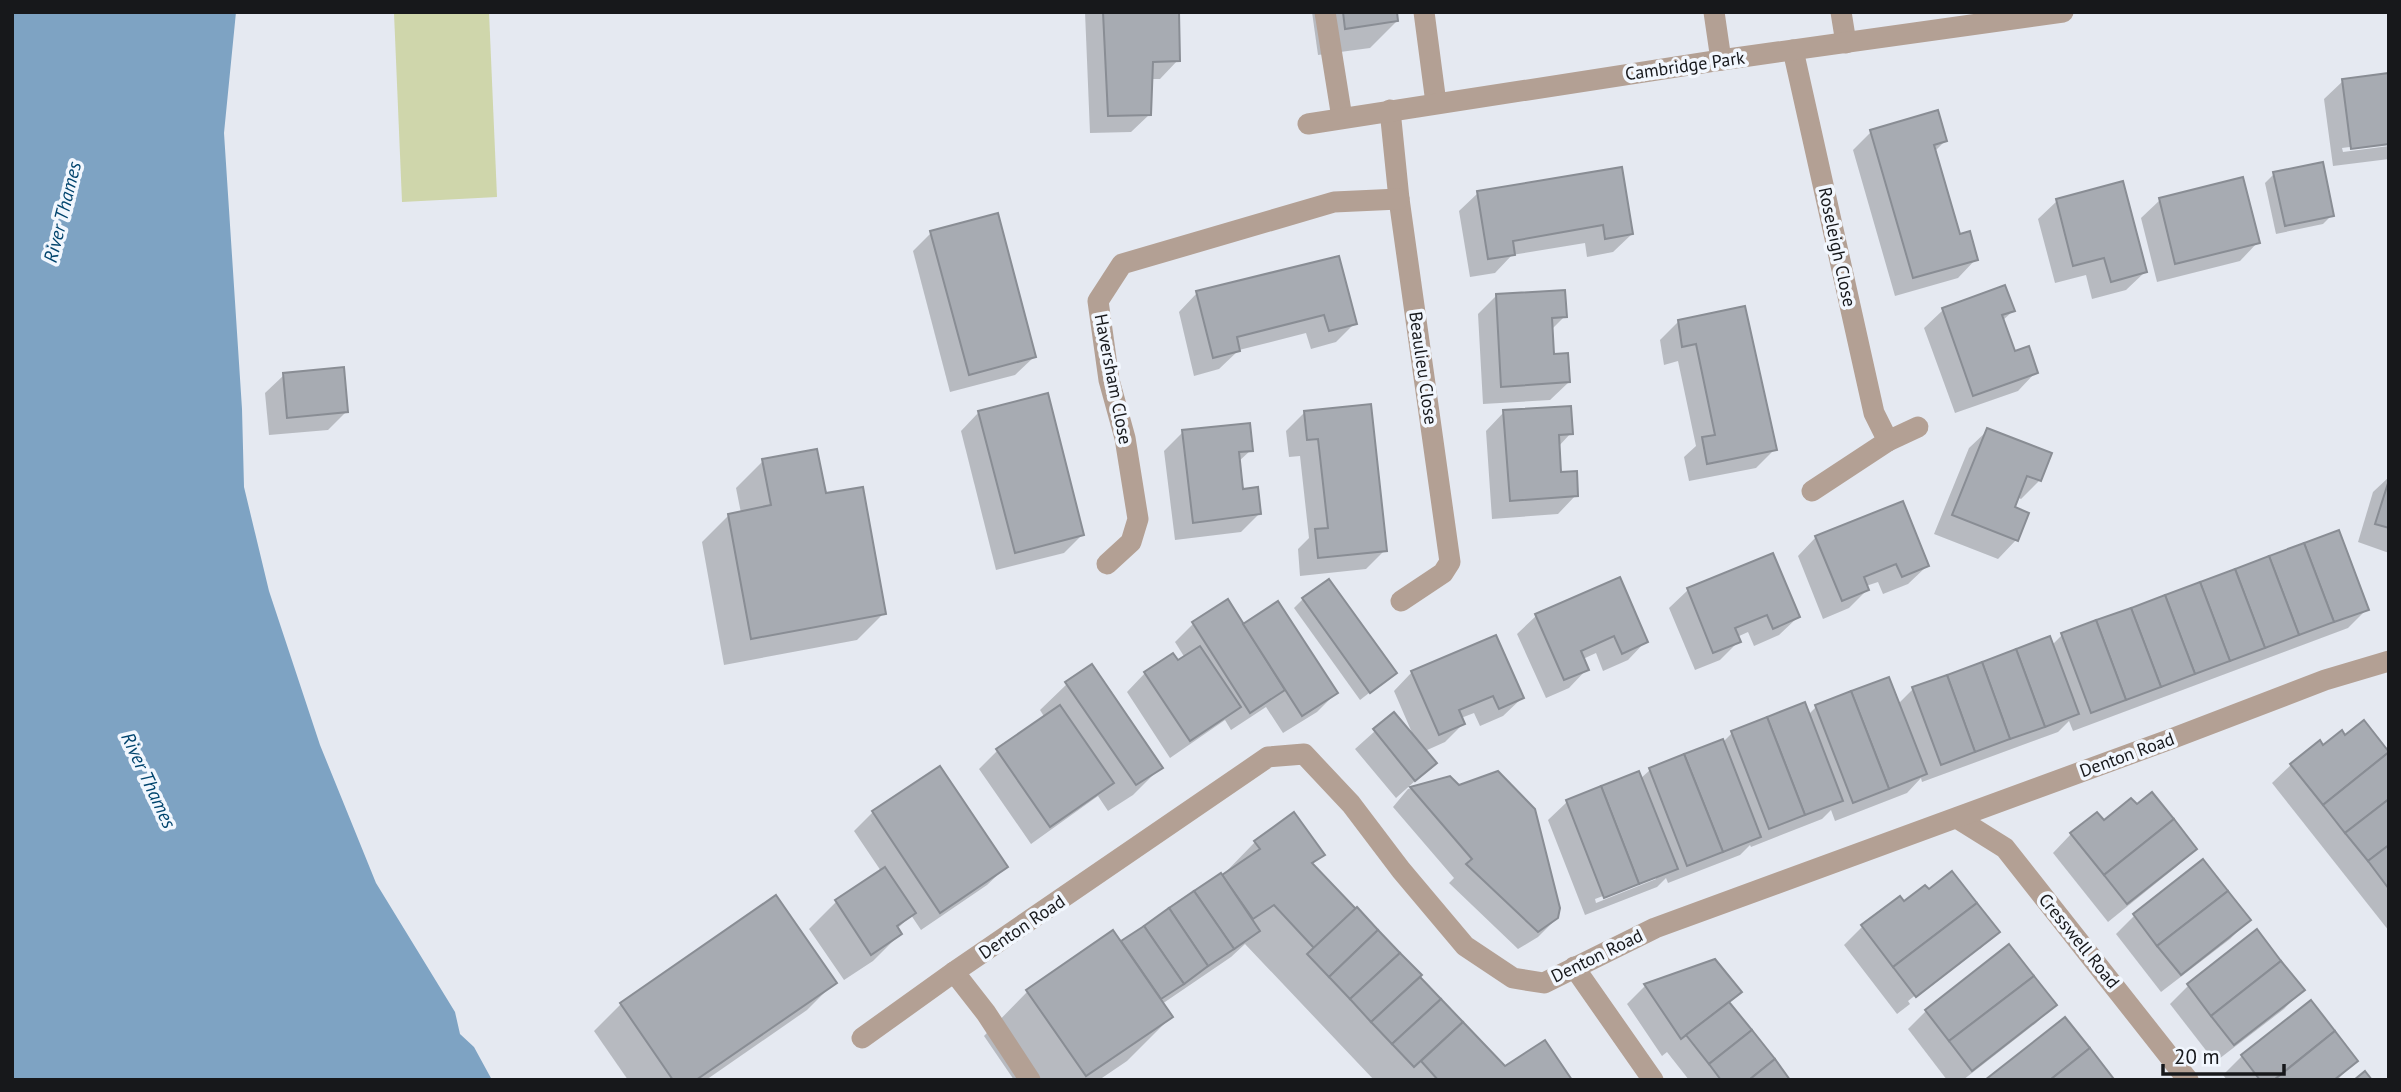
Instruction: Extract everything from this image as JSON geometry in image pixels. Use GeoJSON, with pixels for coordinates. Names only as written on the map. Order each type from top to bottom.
{"type":"FeatureCollection","features":[{"type":"Feature","properties":{"kind":"street"},"geometry":{"type":"LineString","coordinates":[[1325,12],[1342,118]]}},
{"type":"Feature","properties":{"kind":"street"},"geometry":{"type":"LineString","coordinates":[[1424,12],[1436,103]]}},
{"type":"Feature","properties":{"kind":"street"},"geometry":{"type":"LineString","coordinates":[[1714,12],[1721,61]]}},
{"type":"Feature","properties":{"kind":"street"},"geometry":{"type":"LineString","coordinates":[[1841,12],[1846,43]]}},
{"type":"Feature","properties":{"kind":"street","name":"Cambridge Park"},"geometry":{"type":"LineString","coordinates":[[1308,124],[2063,12]]}},
{"type":"Feature","properties":{"kind":"street","name":"Roseleigh Close"},"geometry":{"type":"LineString","coordinates":[[1793,50],[1871,401],[1888,441]]}},
{"type":"Feature","properties":{"kind":"street","name":"Beaulieu Close"},"geometry":{"type":"LineString","coordinates":[[1391,110],[1399,199],[1450,562],[1443,573],[1401,601]]}},
{"type":"Feature","properties":{"kind":"street","name":"Haversham Close"},"geometry":{"type":"LineString","coordinates":[[1107,564],[1131,542],[1138,519],[1125,438],[1109,380],[1098,301],[1122,264],[1334,202],[1399,199]]}},
{"type":"Feature","properties":{"kind":"street"},"geometry":{"type":"LineString","coordinates":[[1812,491],[1888,441],[1918,427]]}},
{"type":"Feature","properties":{"kind":"street","name":"Denton Road"},"geometry":{"type":"LineString","coordinates":[[862,1038],[1268,757],[1304,754],[1351,804],[1401,870],[1465,946],[1513,978],[1544,983],[1655,928],[2325,680],[2389,661]]}},
{"type":"Feature","properties":{"kind":"street","name":"Cresswell Road"},"geometry":{"type":"LineString","coordinates":[[1957,818],[2005,848],[2188,1080]]}},
{"type":"Feature","properties":{"kind":"street"},"geometry":{"type":"LineString","coordinates":[[1574,967],[1645,1077]]}},
{"type":"Feature","properties":{"kind":"street"},"geometry":{"type":"LineString","coordinates":[[954,972],[1030,1080]]}},
{"type":"Feature","properties":{"kind":"green space"},"geometry":{"type":"Polygon","coordinates":[[[489,12],[497,197],[402,202],[394,13],[489,12]]]}},
{"type":"Feature","properties":{"kind":"water","name":"River Thames"},"geometry":{"type":"Polygon","coordinates":[[[12,12],[236,12],[224,133],[242,409],[244,487],[269,591],[320,745],[376,883],[455,1012],[460,1034],[474,1047],[492,1080],[12,1080],[12,12]]]}},
{"type":"Feature","properties":{"kind":"building"},"geometry":{"type":"Polygon","coordinates":[[[1103,12],[1179,12],[1180,61],[1153,62],[1151,115],[1108,116],[1103,12]]]}},
{"type":"Feature","properties":{"kind":"building"},"geometry":{"type":"Polygon","coordinates":[[[1343,12],[1397,12],[1398,21],[1345,29],[1343,12]]]}},
{"type":"Feature","properties":{"kind":"building"},"geometry":{"type":"Polygon","coordinates":[[[2389,73],[2389,144],[2351,149],[2342,79],[2389,73]]]}},
{"type":"Feature","properties":{"kind":"building"},"geometry":{"type":"Polygon","coordinates":[[[1938,110],[1947,141],[1934,145],[1960,234],[1970,231],[1978,260],[1913,278],[1870,130],[1938,110]]]}},
{"type":"Feature","properties":{"kind":"building"},"geometry":{"type":"Polygon","coordinates":[[[2323,162],[2334,216],[2285,226],[2273,172],[2323,162]]]}},
{"type":"Feature","properties":{"kind":"building"},"geometry":{"type":"Polygon","coordinates":[[[1622,167],[1633,234],[1605,239],[1603,225],[1513,241],[1515,255],[1488,259],[1477,191],[1622,167]]]}},
{"type":"Feature","properties":{"kind":"building"},"geometry":{"type":"Polygon","coordinates":[[[2243,177],[2260,243],[2175,264],[2159,198],[2243,177]]]}},
{"type":"Feature","properties":{"kind":"building"},"geometry":{"type":"Polygon","coordinates":[[[2123,181],[2147,272],[2111,282],[2104,258],[2073,266],[2056,199],[2123,181]]]}},
{"type":"Feature","properties":{"kind":"building"},"geometry":{"type":"Polygon","coordinates":[[[998,213],[1036,357],[969,375],[930,231],[998,213]]]}},
{"type":"Feature","properties":{"kind":"building"},"geometry":{"type":"Polygon","coordinates":[[[1339,256],[1357,324],[1329,331],[1324,315],[1237,337],[1240,351],[1213,358],[1196,291],[1339,256]]]}},
{"type":"Feature","properties":{"kind":"building"},"geometry":{"type":"Polygon","coordinates":[[[2005,285],[2015,311],[2002,315],[2015,351],[2029,346],[2038,373],[1973,396],[1942,308],[2005,285]]]}},
{"type":"Feature","properties":{"kind":"building"},"geometry":{"type":"Polygon","coordinates":[[[1565,290],[1567,317],[1552,318],[1554,354],[1568,353],[1570,382],[1501,387],[1496,294],[1565,290]]]}},
{"type":"Feature","properties":{"kind":"building"},"geometry":{"type":"Polygon","coordinates":[[[1745,306],[1777,450],[1707,464],[1702,437],[1715,435],[1696,344],[1682,347],[1678,320],[1745,306]]]}},
{"type":"Feature","properties":{"kind":"building"},"geometry":{"type":"Polygon","coordinates":[[[344,367],[348,412],[287,418],[283,373],[344,367]]]}},
{"type":"Feature","properties":{"kind":"building"},"geometry":{"type":"Polygon","coordinates":[[[1048,393],[1084,535],[1015,553],[978,411],[1048,393]]]}},
{"type":"Feature","properties":{"kind":"building"},"geometry":{"type":"Polygon","coordinates":[[[1371,404],[1387,551],[1318,558],[1315,529],[1328,528],[1318,439],[1307,440],[1304,411],[1371,404]]]}},
{"type":"Feature","properties":{"kind":"building"},"geometry":{"type":"Polygon","coordinates":[[[1571,406],[1573,434],[1559,435],[1561,472],[1577,471],[1578,496],[1510,501],[1503,410],[1571,406]]]}},
{"type":"Feature","properties":{"kind":"building"},"geometry":{"type":"Polygon","coordinates":[[[1250,423],[1253,451],[1239,452],[1243,489],[1258,487],[1261,514],[1193,523],[1182,430],[1250,423]]]}},
{"type":"Feature","properties":{"kind":"building"},"geometry":{"type":"Polygon","coordinates":[[[1987,428],[2052,453],[2041,481],[2027,476],[2015,507],[2029,513],[2018,541],[1952,515],[1987,428]]]}},
{"type":"Feature","properties":{"kind":"building"},"geometry":{"type":"Polygon","coordinates":[[[817,449],[826,493],[863,487],[886,614],[751,639],[728,514],[771,505],[762,459],[817,449]]]}},
{"type":"Feature","properties":{"kind":"building"},"geometry":{"type":"Polygon","coordinates":[[[2389,480],[2389,528],[2375,524],[2389,480]]]}},
{"type":"Feature","properties":{"kind":"building"},"geometry":{"type":"Polygon","coordinates":[[[1903,501],[1929,566],[1902,577],[1896,564],[1864,577],[1869,590],[1842,601],[1815,536],[1903,501]]]}},
{"type":"Feature","properties":{"kind":"building"},"geometry":{"type":"Polygon","coordinates":[[[2339,530],[2369,610],[2334,622],[2304,543],[2339,530]]]}},
{"type":"Feature","properties":{"kind":"building"},"geometry":{"type":"Polygon","coordinates":[[[2304,543],[2334,622],[2299,635],[2269,556],[2304,543]]]}},
{"type":"Feature","properties":{"kind":"building"},"geometry":{"type":"Polygon","coordinates":[[[1773,553],[1800,617],[1773,629],[1767,615],[1735,628],[1741,642],[1713,653],[1687,588],[1773,553]]]}},
{"type":"Feature","properties":{"kind":"building"},"geometry":{"type":"Polygon","coordinates":[[[2269,556],[2299,635],[2265,648],[2235,569],[2269,556]]]}},
{"type":"Feature","properties":{"kind":"building"},"geometry":{"type":"Polygon","coordinates":[[[2235,569],[2265,648],[2230,661],[2200,582],[2235,569]]]}},
{"type":"Feature","properties":{"kind":"building"},"geometry":{"type":"Polygon","coordinates":[[[1620,577],[1648,642],[1622,654],[1614,636],[1581,651],[1589,670],[1564,680],[1535,614],[1620,577]]]}},
{"type":"Feature","properties":{"kind":"building"},"geometry":{"type":"Polygon","coordinates":[[[1329,579],[1397,673],[1370,693],[1302,598],[1329,579]]]}},
{"type":"Feature","properties":{"kind":"building"},"geometry":{"type":"Polygon","coordinates":[[[2200,582],[2230,661],[2195,674],[2165,595],[2200,582]]]}},
{"type":"Feature","properties":{"kind":"building"},"geometry":{"type":"Polygon","coordinates":[[[2165,595],[2195,674],[2161,687],[2131,608],[2165,595]]]}},
{"type":"Feature","properties":{"kind":"building"},"geometry":{"type":"Polygon","coordinates":[[[1228,599],[1285,690],[1250,713],[1192,622],[1228,599]]]}},
{"type":"Feature","properties":{"kind":"building"},"geometry":{"type":"Polygon","coordinates":[[[1278,601],[1338,693],[1302,716],[1243,624],[1278,601]]]}},
{"type":"Feature","properties":{"kind":"building"},"geometry":{"type":"Polygon","coordinates":[[[2131,608],[2161,687],[2126,700],[2096,620],[2131,608]]]}},
{"type":"Feature","properties":{"kind":"building"},"geometry":{"type":"Polygon","coordinates":[[[2096,620],[2126,700],[2091,713],[2061,633],[2096,620]]]}},
{"type":"Feature","properties":{"kind":"building"},"geometry":{"type":"Polygon","coordinates":[[[1496,635],[1524,698],[1499,709],[1493,696],[1459,710],[1465,724],[1439,735],[1411,671],[1496,635]]]}},
{"type":"Feature","properties":{"kind":"building"},"geometry":{"type":"Polygon","coordinates":[[[2050,636],[2079,714],[2045,727],[2016,649],[2050,636]]]}},
{"type":"Feature","properties":{"kind":"building"},"geometry":{"type":"Polygon","coordinates":[[[1200,646],[1241,707],[1190,741],[1144,672],[1173,653],[1178,660],[1200,646]]]}},
{"type":"Feature","properties":{"kind":"building"},"geometry":{"type":"Polygon","coordinates":[[[2016,649],[2045,727],[2010,739],[1982,662],[2016,649]]]}},
{"type":"Feature","properties":{"kind":"building"},"geometry":{"type":"Polygon","coordinates":[[[1982,662],[2010,739],[1975,752],[1947,675],[1982,662]]]}},
{"type":"Feature","properties":{"kind":"building"},"geometry":{"type":"Polygon","coordinates":[[[1092,664],[1163,768],[1136,785],[1065,682],[1092,664]]]}},
{"type":"Feature","properties":{"kind":"building"},"geometry":{"type":"Polygon","coordinates":[[[1947,675],[1975,752],[1941,765],[1912,687],[1947,675]]]}},
{"type":"Feature","properties":{"kind":"building"},"geometry":{"type":"Polygon","coordinates":[[[1889,677],[1927,774],[1889,789],[1851,691],[1889,677]]]}},
{"type":"Feature","properties":{"kind":"building"},"geometry":{"type":"Polygon","coordinates":[[[1851,691],[1889,789],[1853,803],[1815,705],[1851,691]]]}},
{"type":"Feature","properties":{"kind":"building"},"geometry":{"type":"Polygon","coordinates":[[[1805,702],[1843,801],[1805,815],[1767,717],[1805,702]]]}},
{"type":"Feature","properties":{"kind":"building"},"geometry":{"type":"Polygon","coordinates":[[[1060,705],[1114,783],[1050,827],[996,749],[1060,705]]]}},
{"type":"Feature","properties":{"kind":"building"},"geometry":{"type":"Polygon","coordinates":[[[1394,712],[1437,763],[1415,781],[1373,729],[1394,712]]]}},
{"type":"Feature","properties":{"kind":"building"},"geometry":{"type":"Polygon","coordinates":[[[1767,717],[1805,815],[1769,829],[1731,731],[1767,717]]]}},
{"type":"Feature","properties":{"kind":"building"},"geometry":{"type":"Polygon","coordinates":[[[2364,720],[2389,752],[2323,805],[2290,764],[2320,740],[2323,745],[2342,730],[2345,735],[2364,720]]]}},
{"type":"Feature","properties":{"kind":"building"},"geometry":{"type":"Polygon","coordinates":[[[1723,739],[1761,837],[1723,852],[1684,754],[1723,739]]]}},
{"type":"Feature","properties":{"kind":"building"},"geometry":{"type":"Polygon","coordinates":[[[2389,752],[2389,799],[2345,833],[2323,805],[2389,752]]]}},
{"type":"Feature","properties":{"kind":"building"},"geometry":{"type":"Polygon","coordinates":[[[1684,754],[1723,852],[1687,866],[1649,768],[1684,754]]]}},
{"type":"Feature","properties":{"kind":"building"},"geometry":{"type":"Polygon","coordinates":[[[940,766],[1008,867],[940,913],[872,811],[940,766]]]}},
{"type":"Feature","properties":{"kind":"building"},"geometry":{"type":"Polygon","coordinates":[[[1498,771],[1535,809],[1560,908],[1558,918],[1538,932],[1466,864],[1472,859],[1410,787],[1450,776],[1459,785],[1498,771]]]}},
{"type":"Feature","properties":{"kind":"building"},"geometry":{"type":"Polygon","coordinates":[[[1639,771],[1678,869],[1639,884],[1601,786],[1639,771]]]}},
{"type":"Feature","properties":{"kind":"building"},"geometry":{"type":"Polygon","coordinates":[[[1601,786],[1639,884],[1604,898],[1566,800],[1601,786]]]}},
{"type":"Feature","properties":{"kind":"building"},"geometry":{"type":"Polygon","coordinates":[[[2152,792],[2174,819],[2104,875],[2070,833],[2097,812],[2104,820],[2131,798],[2137,804],[2152,792]]]}},
{"type":"Feature","properties":{"kind":"building"},"geometry":{"type":"Polygon","coordinates":[[[2389,799],[2389,845],[2368,861],[2345,833],[2389,799]]]}},
{"type":"Feature","properties":{"kind":"building"},"geometry":{"type":"Polygon","coordinates":[[[1294,812],[1325,855],[1312,863],[1356,909],[1314,948],[1274,905],[1253,919],[1222,875],[1260,849],[1254,841],[1294,812]]]}},
{"type":"Feature","properties":{"kind":"building"},"geometry":{"type":"Polygon","coordinates":[[[2174,819],[2197,849],[2127,904],[2104,875],[2174,819]]]}},
{"type":"Feature","properties":{"kind":"building"},"geometry":{"type":"Polygon","coordinates":[[[2389,845],[2389,889],[2368,861],[2389,845]]]}},
{"type":"Feature","properties":{"kind":"building"},"geometry":{"type":"Polygon","coordinates":[[[2203,859],[2228,891],[2157,946],[2133,914],[2203,859]]]}},
{"type":"Feature","properties":{"kind":"building"},"geometry":{"type":"Polygon","coordinates":[[[885,867],[916,913],[897,926],[902,934],[871,955],[835,900],[885,867]]]}},
{"type":"Feature","properties":{"kind":"building"},"geometry":{"type":"Polygon","coordinates":[[[1952,871],[1977,903],[1893,967],[1861,925],[1900,896],[1904,901],[1925,885],[1929,889],[1952,871]]]}},
{"type":"Feature","properties":{"kind":"building"},"geometry":{"type":"Polygon","coordinates":[[[1221,873],[1260,931],[1234,949],[1194,891],[1221,873]]]}},
{"type":"Feature","properties":{"kind":"building"},"geometry":{"type":"Polygon","coordinates":[[[1194,891],[1234,949],[1208,966],[1169,908],[1194,891]]]}},
{"type":"Feature","properties":{"kind":"building"},"geometry":{"type":"Polygon","coordinates":[[[2228,891],[2251,920],[2181,975],[2157,946],[2228,891]]]}},
{"type":"Feature","properties":{"kind":"building"},"geometry":{"type":"Polygon","coordinates":[[[776,895],[837,983],[696,1080],[673,1080],[620,1003],[776,895]]]}},
{"type":"Feature","properties":{"kind":"building"},"geometry":{"type":"Polygon","coordinates":[[[1977,903],[2000,932],[1916,997],[1893,967],[1977,903]]]}},
{"type":"Feature","properties":{"kind":"building"},"geometry":{"type":"Polygon","coordinates":[[[1357,907],[1378,930],[1329,977],[1307,954],[1357,907]]]}},
{"type":"Feature","properties":{"kind":"building"},"geometry":{"type":"Polygon","coordinates":[[[1169,908],[1208,966],[1184,984],[1144,926],[1169,908]]]}},
{"type":"Feature","properties":{"kind":"building"},"geometry":{"type":"Polygon","coordinates":[[[1144,926],[1184,984],[1161,999],[1121,941],[1144,926]]]}},
{"type":"Feature","properties":{"kind":"building"},"geometry":{"type":"Polygon","coordinates":[[[2257,929],[2281,961],[2211,1016],[2187,984],[2257,929]]]}},
{"type":"Feature","properties":{"kind":"building"},"geometry":{"type":"Polygon","coordinates":[[[1113,930],[1173,1017],[1086,1076],[1026,990],[1113,930]]]}},
{"type":"Feature","properties":{"kind":"building"},"geometry":{"type":"Polygon","coordinates":[[[1378,930],[1400,953],[1350,999],[1329,977],[1378,930]]]}},
{"type":"Feature","properties":{"kind":"building"},"geometry":{"type":"Polygon","coordinates":[[[2009,944],[2034,976],[1949,1041],[1925,1010],[2009,944]]]}},
{"type":"Feature","properties":{"kind":"building"},"geometry":{"type":"Polygon","coordinates":[[[1400,953],[1422,975],[1371,1022],[1350,999],[1400,953]]]}},
{"type":"Feature","properties":{"kind":"building"},"geometry":{"type":"Polygon","coordinates":[[[1715,959],[1742,992],[1681,1039],[1644,984],[1715,959]]]}},
{"type":"Feature","properties":{"kind":"building"},"geometry":{"type":"Polygon","coordinates":[[[2281,961],[2305,990],[2234,1045],[2211,1016],[2281,961]]]}},
{"type":"Feature","properties":{"kind":"building"},"geometry":{"type":"Polygon","coordinates":[[[2034,976],[2057,1005],[1972,1071],[1949,1041],[2034,976]]]}},
{"type":"Feature","properties":{"kind":"building"},"geometry":{"type":"Polygon","coordinates":[[[1420,977],[1441,999],[1392,1044],[1371,1022],[1420,977]]]}},
{"type":"Feature","properties":{"kind":"building"},"geometry":{"type":"Polygon","coordinates":[[[1441,999],[1463,1022],[1414,1067],[1392,1044],[1441,999]]]}},
{"type":"Feature","properties":{"kind":"building"},"geometry":{"type":"Polygon","coordinates":[[[2311,1000],[2335,1031],[2274,1080],[2260,1080],[2241,1055],[2311,1000]]]}},
{"type":"Feature","properties":{"kind":"building"},"geometry":{"type":"Polygon","coordinates":[[[1729,1002],[1752,1030],[1709,1064],[1686,1035],[1729,1002]]]}},
{"type":"Feature","properties":{"kind":"building"},"geometry":{"type":"Polygon","coordinates":[[[2065,1017],[2090,1048],[2050,1080],[1985,1080],[2065,1017]]]}},
{"type":"Feature","properties":{"kind":"building"},"geometry":{"type":"Polygon","coordinates":[[[1463,1022],[1505,1066],[1545,1040],[1572,1080],[1438,1080],[1421,1061],[1463,1022]]]}},
{"type":"Feature","properties":{"kind":"building"},"geometry":{"type":"Polygon","coordinates":[[[1752,1030],[1775,1059],[1749,1080],[1721,1080],[1709,1064],[1752,1030]]]}},
{"type":"Feature","properties":{"kind":"building"},"geometry":{"type":"Polygon","coordinates":[[[2335,1031],[2358,1061],[2334,1080],[2274,1080],[2335,1031]]]}},
{"type":"Feature","properties":{"kind":"building"},"geometry":{"type":"Polygon","coordinates":[[[2090,1048],[2113,1078],[2111,1080],[2050,1080],[2090,1048]]]}},
{"type":"Feature","properties":{"kind":"building"},"geometry":{"type":"Polygon","coordinates":[[[1775,1059],[1790,1080],[1749,1080],[1775,1059]]]}},
{"type":"Feature","properties":{"kind":"building"},"geometry":{"type":"Polygon","coordinates":[[[2365,1071],[2372,1080],[2354,1080],[2365,1071]]]}}]}
